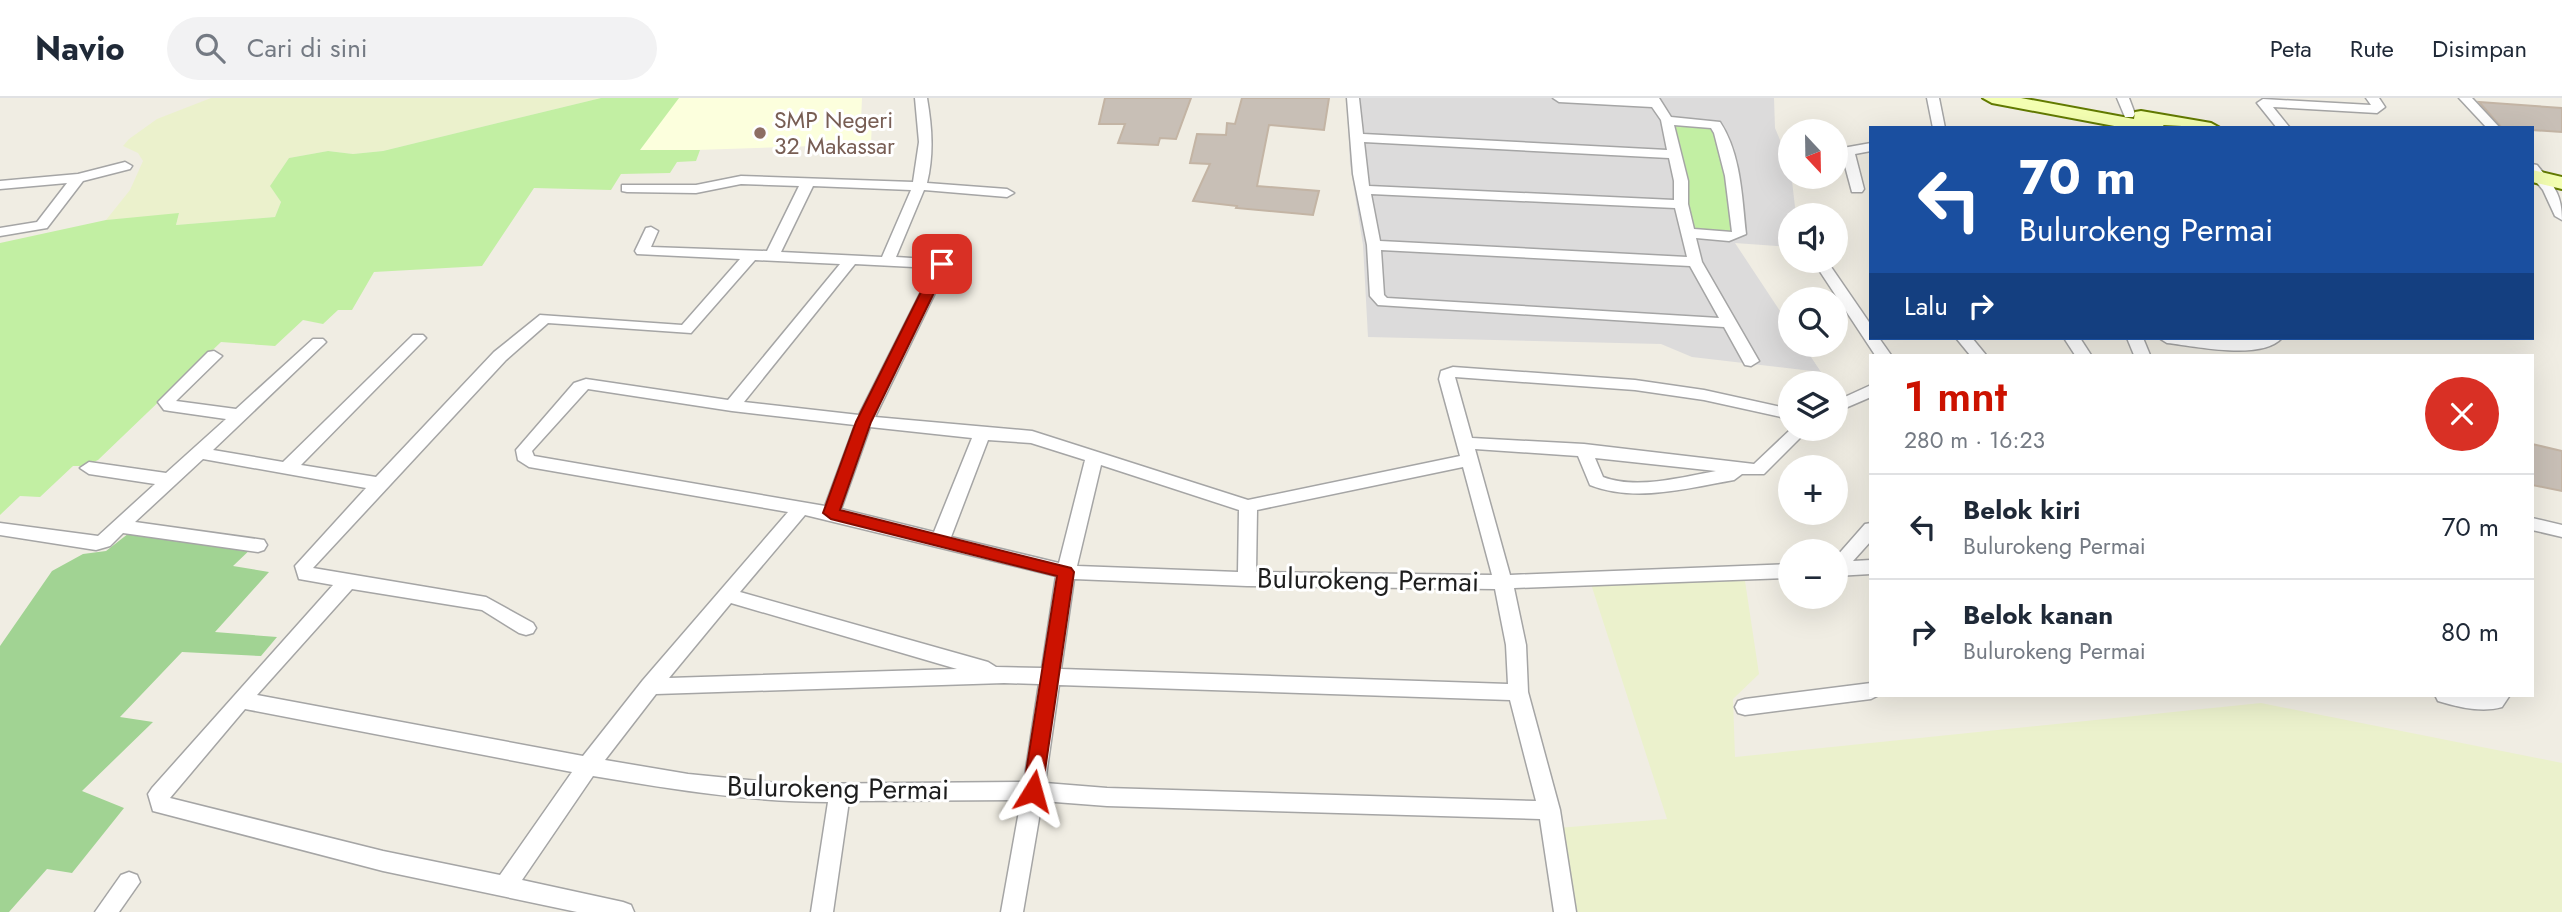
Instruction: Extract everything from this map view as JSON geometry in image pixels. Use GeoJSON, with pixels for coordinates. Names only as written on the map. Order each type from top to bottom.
{"type":"FeatureCollection","features":[{"type":"Feature","properties":{"kind":"main road"},"geometry":{"type":"LineString","coordinates":[[1992,98],[2145,126]]}},
{"type":"Feature","properties":{"kind":"main road"},"geometry":{"type":"LineString","coordinates":[[2047,98],[2126,106],[2203,126]]}},
{"type":"Feature","properties":{"kind":"street"},"geometry":{"type":"LineString","coordinates":[[887,262],[926,164],[927,142],[922,98]]}},
{"type":"Feature","properties":{"kind":"street"},"geometry":{"type":"LineString","coordinates":[[1353,98],[1363,190],[1374,245],[1377,296],[1385,303],[1729,323]]}},
{"type":"Feature","properties":{"kind":"street"},"geometry":{"type":"LineString","coordinates":[[1559,98],[1654,100],[1667,120],[1681,181],[1681,204],[1695,262],[1751,360]]}},
{"type":"Feature","properties":{"kind":"street"},"geometry":{"type":"LineString","coordinates":[[1933,98],[1939,126]]}},
{"type":"Feature","properties":{"kind":"street"},"geometry":{"type":"LineString","coordinates":[[2261,100],[2377,109],[2379,107],[2372,98]]}},
{"type":"Feature","properties":{"kind":"street"},"geometry":{"type":"LineString","coordinates":[[2465,98],[2492,126]]}},
{"type":"Feature","properties":{"kind":"street"},"geometry":{"type":"LineString","coordinates":[[2261,100],[2282,126]]}},
{"type":"Feature","properties":{"kind":"street"},"geometry":{"type":"LineString","coordinates":[[1667,120],[1715,125],[1721,132],[1729,164],[1739,234],[1730,237],[1687,233]]}},
{"type":"Feature","properties":{"kind":"street"},"geometry":{"type":"LineString","coordinates":[[1356,138],[1674,154]]}},
{"type":"Feature","properties":{"kind":"street"},"geometry":{"type":"LineString","coordinates":[[1857,189],[1847,151],[1869,148]]}},
{"type":"Feature","properties":{"kind":"street"},"geometry":{"type":"LineString","coordinates":[[0,185],[78,178],[125,166]]}},
{"type":"Feature","properties":{"kind":"street"},"geometry":{"type":"LineString","coordinates":[[0,232],[28,230],[46,223],[78,178]]}},
{"type":"Feature","properties":{"kind":"street"},"geometry":{"type":"LineString","coordinates":[[627,188],[696,189],[741,180],[919,186],[1007,193]]}},
{"type":"Feature","properties":{"kind":"street"},"geometry":{"type":"LineString","coordinates":[[2544,181],[2562,216]]}},
{"type":"Feature","properties":{"kind":"street"},"geometry":{"type":"LineString","coordinates":[[771,257],[808,182]]}},
{"type":"Feature","properties":{"kind":"street"},"geometry":{"type":"LineString","coordinates":[[1363,190],[1681,204]]}},
{"type":"Feature","properties":{"kind":"street"},"geometry":{"type":"LineString","coordinates":[[651,231],[642,251],[942,264],[864,422],[831,513]]}},
{"type":"Feature","properties":{"kind":"street"},"geometry":{"type":"LineString","coordinates":[[1374,245],[1695,262]]}},
{"type":"Feature","properties":{"kind":"street"},"geometry":{"type":"LineString","coordinates":[[526,628],[486,604],[310,576],[305,574],[304,566],[500,356],[541,320],[553,317],[686,330],[751,255]]}},
{"type":"Feature","properties":{"kind":"street"},"geometry":{"type":"LineString","coordinates":[[732,406],[849,262]]}},
{"type":"Feature","properties":{"kind":"street"},"geometry":{"type":"LineString","coordinates":[[1828,273],[1869,334]]}},
{"type":"Feature","properties":{"kind":"street"},"geometry":{"type":"LineString","coordinates":[[287,468],[418,338]]}},
{"type":"Feature","properties":{"kind":"street"},"geometry":{"type":"LineString","coordinates":[[1966,340],[1977,354]]}},
{"type":"Feature","properties":{"kind":"street"},"geometry":{"type":"LineString","coordinates":[[2190,340],[2237,344],[2267,343],[2271,340]]}},
{"type":"Feature","properties":{"kind":"street"},"geometry":{"type":"LineString","coordinates":[[0,529],[96,543],[107,540],[318,342]]}},
{"type":"Feature","properties":{"kind":"street"},"geometry":{"type":"LineString","coordinates":[[214,356],[166,402],[170,406],[239,415]]}},
{"type":"Feature","properties":{"kind":"street","name":"Bulurokeng Permai"},"geometry":{"type":"LineString","coordinates":[[1565,912],[1549,810],[1518,692],[1516,645],[1503,582],[1447,375],[1453,372],[1634,385],[1704,395],[1778,411]]}},
{"type":"Feature","properties":{"kind":"street","name":"Bulurokeng Permai"},"geometry":{"type":"LineString","coordinates":[[732,406],[586,384],[580,387],[524,450],[524,456],[529,461],[831,513],[1066,572],[1247,579],[1503,582],[1778,571]]}},
{"type":"Feature","properties":{"kind":"street"},"geometry":{"type":"LineString","coordinates":[[1848,401],[1869,391]]}},
{"type":"Feature","properties":{"kind":"street"},"geometry":{"type":"LineString","coordinates":[[732,406],[864,422],[1032,437],[1248,506],[1468,451],[1584,450],[1758,470]]}},
{"type":"Feature","properties":{"kind":"street"},"geometry":{"type":"LineString","coordinates":[[940,541],[982,434]]}},
{"type":"Feature","properties":{"kind":"street"},"geometry":{"type":"LineString","coordinates":[[1584,450],[1596,481],[1613,487],[1669,484],[1758,470],[1788,441]]}},
{"type":"Feature","properties":{"kind":"street"},"geometry":{"type":"LineString","coordinates":[[199,453],[380,484]]}},
{"type":"Feature","properties":{"kind":"street"},"geometry":{"type":"LineString","coordinates":[[1012,912],[1066,572],[1094,457]]}},
{"type":"Feature","properties":{"kind":"street"},"geometry":{"type":"LineString","coordinates":[[89,468],[171,480]]}},
{"type":"Feature","properties":{"kind":"street"},"geometry":{"type":"LineString","coordinates":[[1247,579],[1248,506]]}},
{"type":"Feature","properties":{"kind":"street"},"geometry":{"type":"LineString","coordinates":[[505,886],[588,766],[649,686],[801,508]]}},
{"type":"Feature","properties":{"kind":"street"},"geometry":{"type":"LineString","coordinates":[[2534,512],[2562,518]]}},
{"type":"Feature","properties":{"kind":"street"},"geometry":{"type":"LineString","coordinates":[[2534,524],[2562,531]]}},
{"type":"Feature","properties":{"kind":"street"},"geometry":{"type":"LineString","coordinates":[[123,527],[258,545]]}},
{"type":"Feature","properties":{"kind":"street"},"geometry":{"type":"LineString","coordinates":[[1848,555],[1869,531]]}},
{"type":"Feature","properties":{"kind":"street"},"geometry":{"type":"LineString","coordinates":[[1848,568],[1869,567]]}},
{"type":"Feature","properties":{"kind":"street"},"geometry":{"type":"LineString","coordinates":[[346,583],[159,793],[160,805],[383,861],[623,912]]}},
{"type":"Feature","properties":{"kind":"street"},"geometry":{"type":"LineString","coordinates":[[727,595],[1004,675]]}},
{"type":"Feature","properties":{"kind":"street"},"geometry":{"type":"LineString","coordinates":[[649,686],[1004,675],[1518,692]]}},
{"type":"Feature","properties":{"kind":"street"},"geometry":{"type":"LineString","coordinates":[[1745,707],[1869,691]]}},
{"type":"Feature","properties":{"kind":"street"},"geometry":{"type":"LineString","coordinates":[[2456,697],[2483,702],[2495,701],[2498,697]]}},
{"type":"Feature","properties":{"kind":"street","name":"Bulurokeng Permai"},"geometry":{"type":"LineString","coordinates":[[241,700],[588,766],[724,787],[840,794],[1033,791],[1107,797],[1549,810]]}},
{"type":"Feature","properties":{"kind":"street"},"geometry":{"type":"LineString","coordinates":[[822,912],[840,794]]}},
{"type":"Feature","properties":{"kind":"street"},"geometry":{"type":"LineString","coordinates":[[106,912],[129,882]]}},
{"type":"Feature","properties":{"kind":"shaded area"},"geometry":{"type":"Polygon","coordinates":[[[211,98],[601,98],[383,151],[353,154],[328,151],[289,158],[270,186],[281,202],[275,217],[176,225],[179,214],[106,220],[130,190],[143,161],[138,153],[123,146],[129,139],[157,119],[211,98]]]}},
{"type":"Feature","properties":{"kind":"shaded area","name":"SMP Negeri 32 Makassar"},"geometry":{"type":"Polygon","coordinates":[[[668,98],[862,98],[861,121],[872,120],[871,144],[636,152],[668,98]]]}},
{"type":"Feature","properties":{"kind":"shaded area"},"geometry":{"type":"Polygon","coordinates":[[[1347,98],[1774,98],[1775,128],[1778,135],[1778,189],[1793,189],[1795,203],[1778,203],[1778,246],[1735,243],[1778,308],[1778,357],[1811,357],[1820,371],[1692,357],[1661,344],[1368,337],[1363,245],[1350,164],[1347,98]]]}},
{"type":"Feature","properties":{"kind":"shaded area"},"geometry":{"type":"Polygon","coordinates":[[[1590,581],[1745,581],[1759,674],[1733,699],[1735,757],[2261,703],[2562,763],[2562,912],[1562,912],[1558,828],[1667,819],[1590,581]]]}},
{"type":"Feature","properties":{"kind":"green space"},"geometry":{"type":"Polygon","coordinates":[[[601,98],[679,98],[640,150],[700,150],[696,161],[677,162],[670,173],[621,174],[611,190],[534,188],[482,266],[374,272],[352,310],[338,310],[323,324],[303,320],[275,346],[221,342],[98,460],[85,466],[73,466],[40,497],[20,496],[0,515],[0,243],[106,220],[179,213],[176,225],[275,217],[281,202],[270,186],[289,158],[328,151],[353,154],[383,151],[601,98]]]}},
{"type":"Feature","properties":{"kind":"green space"},"geometry":{"type":"Polygon","coordinates":[[[1674,123],[1707,125],[1715,129],[1727,170],[1732,234],[1690,231],[1674,123]]]}},
{"type":"Feature","properties":{"kind":"green space"},"geometry":{"type":"Polygon","coordinates":[[[133,530],[255,545],[233,566],[269,572],[215,632],[277,637],[261,656],[182,652],[120,717],[153,722],[82,791],[124,808],[72,873],[47,869],[9,912],[0,912],[0,646],[52,571],[83,554],[106,551],[133,530]]]}},
{"type":"Feature","properties":{"kind":"building"},"geometry":{"type":"Polygon","coordinates":[[[1105,98],[1191,98],[1176,139],[1160,138],[1158,145],[1118,143],[1125,124],[1099,124],[1105,98]]]}},
{"type":"Feature","properties":{"kind":"building"},"geometry":{"type":"Polygon","coordinates":[[[1242,98],[1329,98],[1324,130],[1269,125],[1257,186],[1319,191],[1313,215],[1193,201],[1210,164],[1190,163],[1197,134],[1226,135],[1227,123],[1235,124],[1242,98]]]}},
{"type":"Feature","properties":{"kind":"building"},"geometry":{"type":"Polygon","coordinates":[[[2479,102],[2562,108],[2562,132],[2534,130],[2534,126],[2500,126],[2479,102]]]}},
{"type":"Feature","properties":{"kind":"building"},"geometry":{"type":"Polygon","coordinates":[[[2534,444],[2562,451],[2562,491],[2534,485],[2534,444]]]}},
{"type":"Feature","properties":{"kind":"place","name":"SMP Negeri 32 Makassar"},"geometry":{"type":"Point","coordinates":[760,133]}},
{"type":"Feature","properties":{"kind":"route"},"geometry":{"type":"LineString","coordinates":[[942,264],[864,422],[831,513],[1066,572],[1033,791]]}}]}
